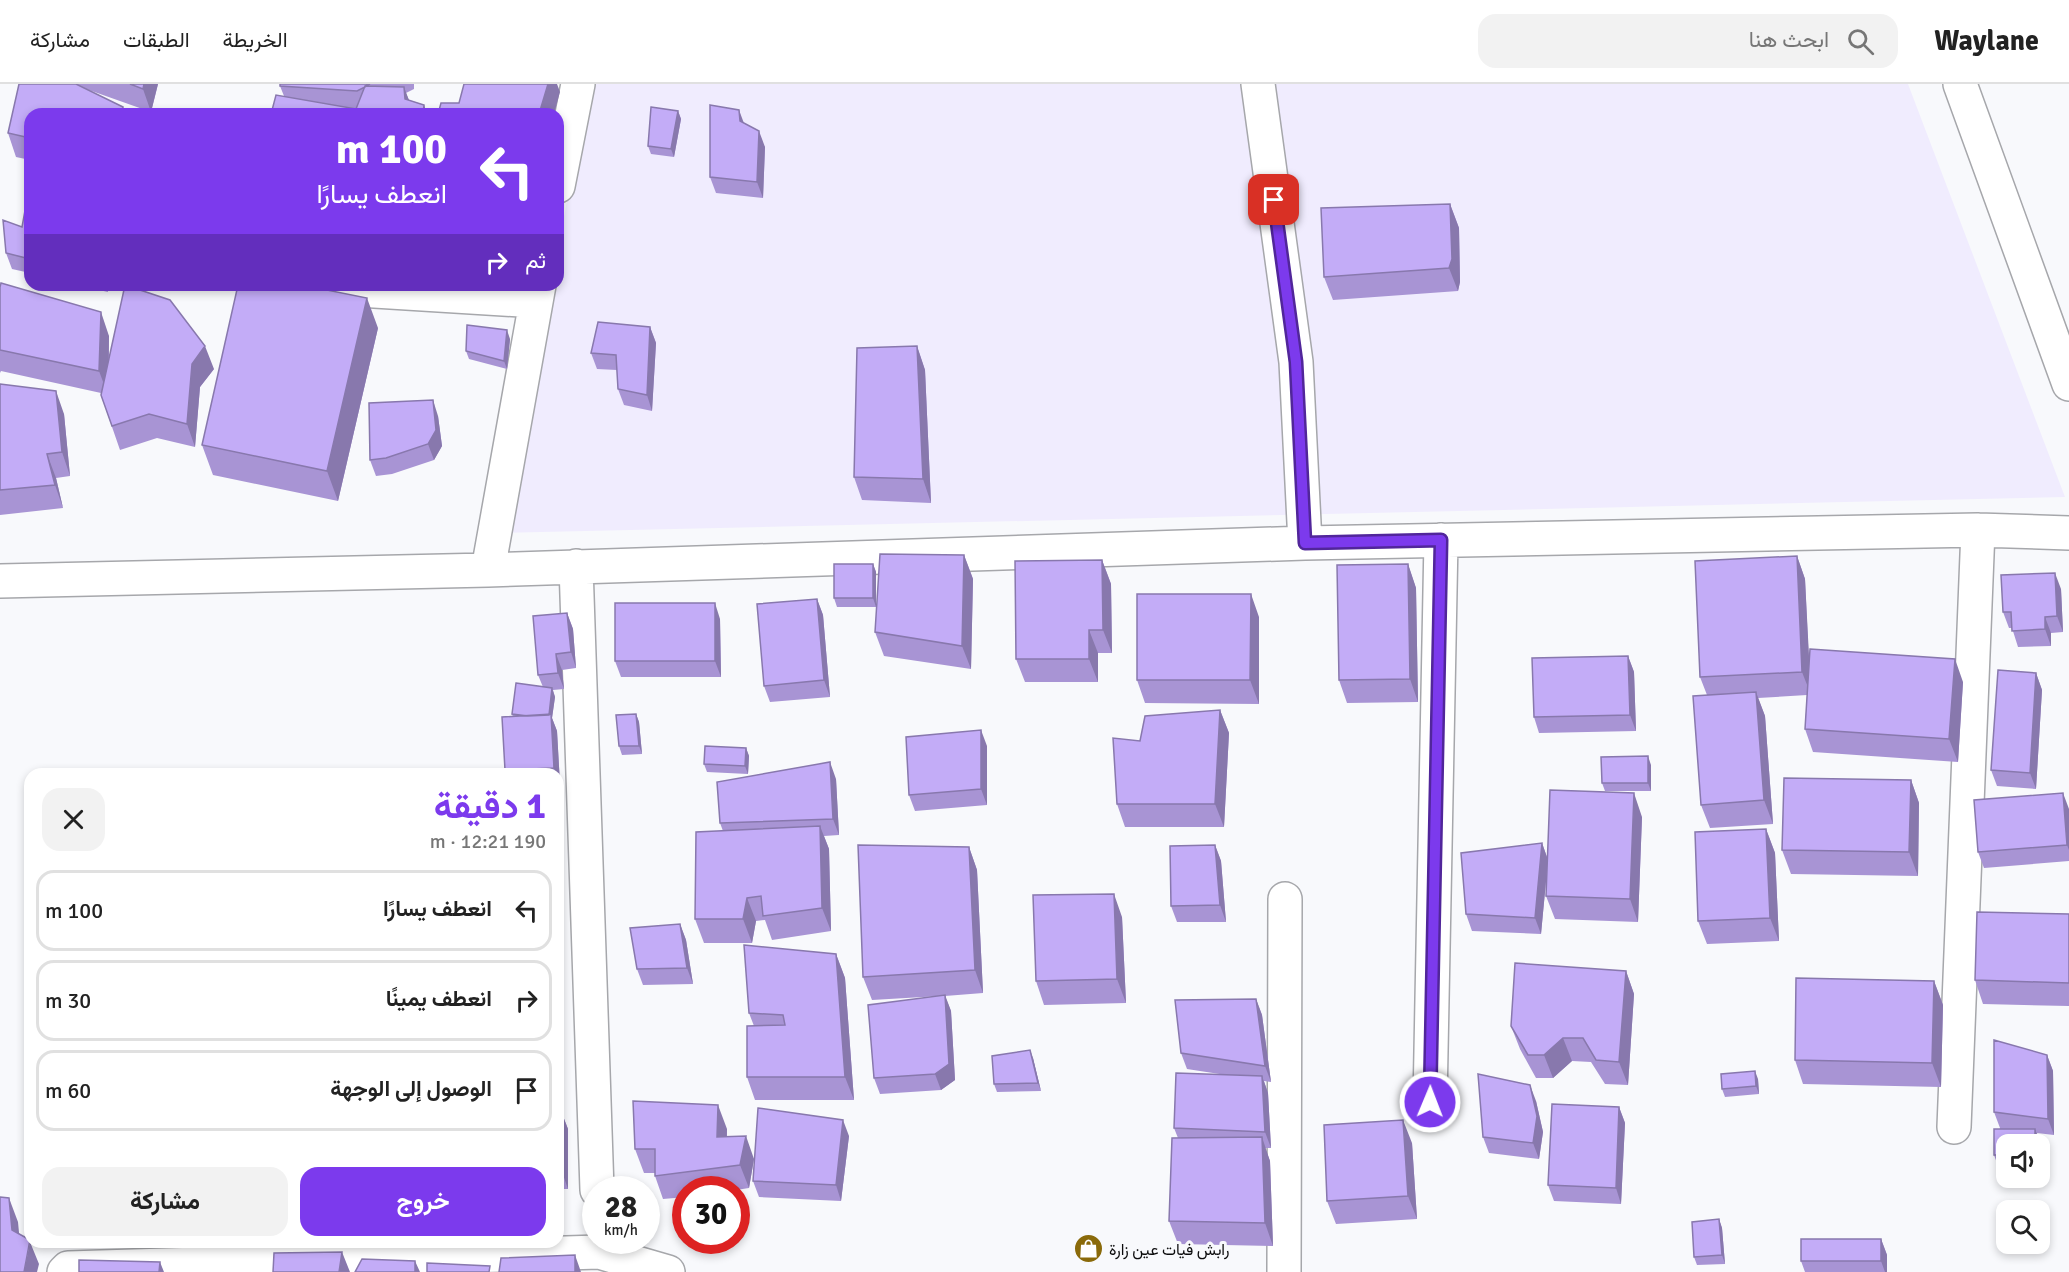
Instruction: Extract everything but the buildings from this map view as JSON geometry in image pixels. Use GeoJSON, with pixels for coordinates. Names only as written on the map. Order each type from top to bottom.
{"type":"FeatureCollection","features":[{"type":"Feature","properties":{"kind":"street"},"geometry":{"type":"LineString","coordinates":[[564,155],[578,84]]}},
{"type":"Feature","properties":{"kind":"street"},"geometry":{"type":"LineString","coordinates":[[1258,84],[1296,362],[1305,543]]}},
{"type":"Feature","properties":{"kind":"street"},"geometry":{"type":"LineString","coordinates":[[1960,84],[2059,327],[2069,384]]}},
{"type":"Feature","properties":{"kind":"street"},"geometry":{"type":"LineString","coordinates":[[472,291],[537,293],[488,570]]}},
{"type":"Feature","properties":{"kind":"street"},"geometry":{"type":"LineString","coordinates":[[0,580],[488,570],[1305,543],[1978,530],[2069,533]]}},
{"type":"Feature","properties":{"kind":"street"},"geometry":{"type":"LineString","coordinates":[[1954,1127],[1978,530]]}},
{"type":"Feature","properties":{"kind":"street"},"geometry":{"type":"LineString","coordinates":[[1430,1102],[1441,540]]}},
{"type":"Feature","properties":{"kind":"street"},"geometry":{"type":"LineString","coordinates":[[576,566],[597,1176]]}},
{"type":"Feature","properties":{"kind":"street"},"geometry":{"type":"LineString","coordinates":[[1284,1272],[1285,899]]}},
{"type":"Feature","properties":{"kind":"street"},"geometry":{"type":"LineString","coordinates":[[64,1272],[68,1268],[599,1255],[668,1272]]}},
{"type":"Feature","properties":{"kind":"shaded area"},"geometry":{"type":"Polygon","coordinates":[[[590,84],[1908,84],[2065,497],[502,533],[550,291],[564,291],[564,216],[590,84]]]}},
{"type":"Feature","properties":{"kind":"place","name":"رابش فيات عين زارة"},"geometry":{"type":"Point","coordinates":[1088,1249]}},
{"type":"Feature","properties":{"kind":"route"},"geometry":{"type":"LineString","coordinates":[[1274,200],[1296,362],[1305,543],[1441,540],[1430,1102]]}}]}
